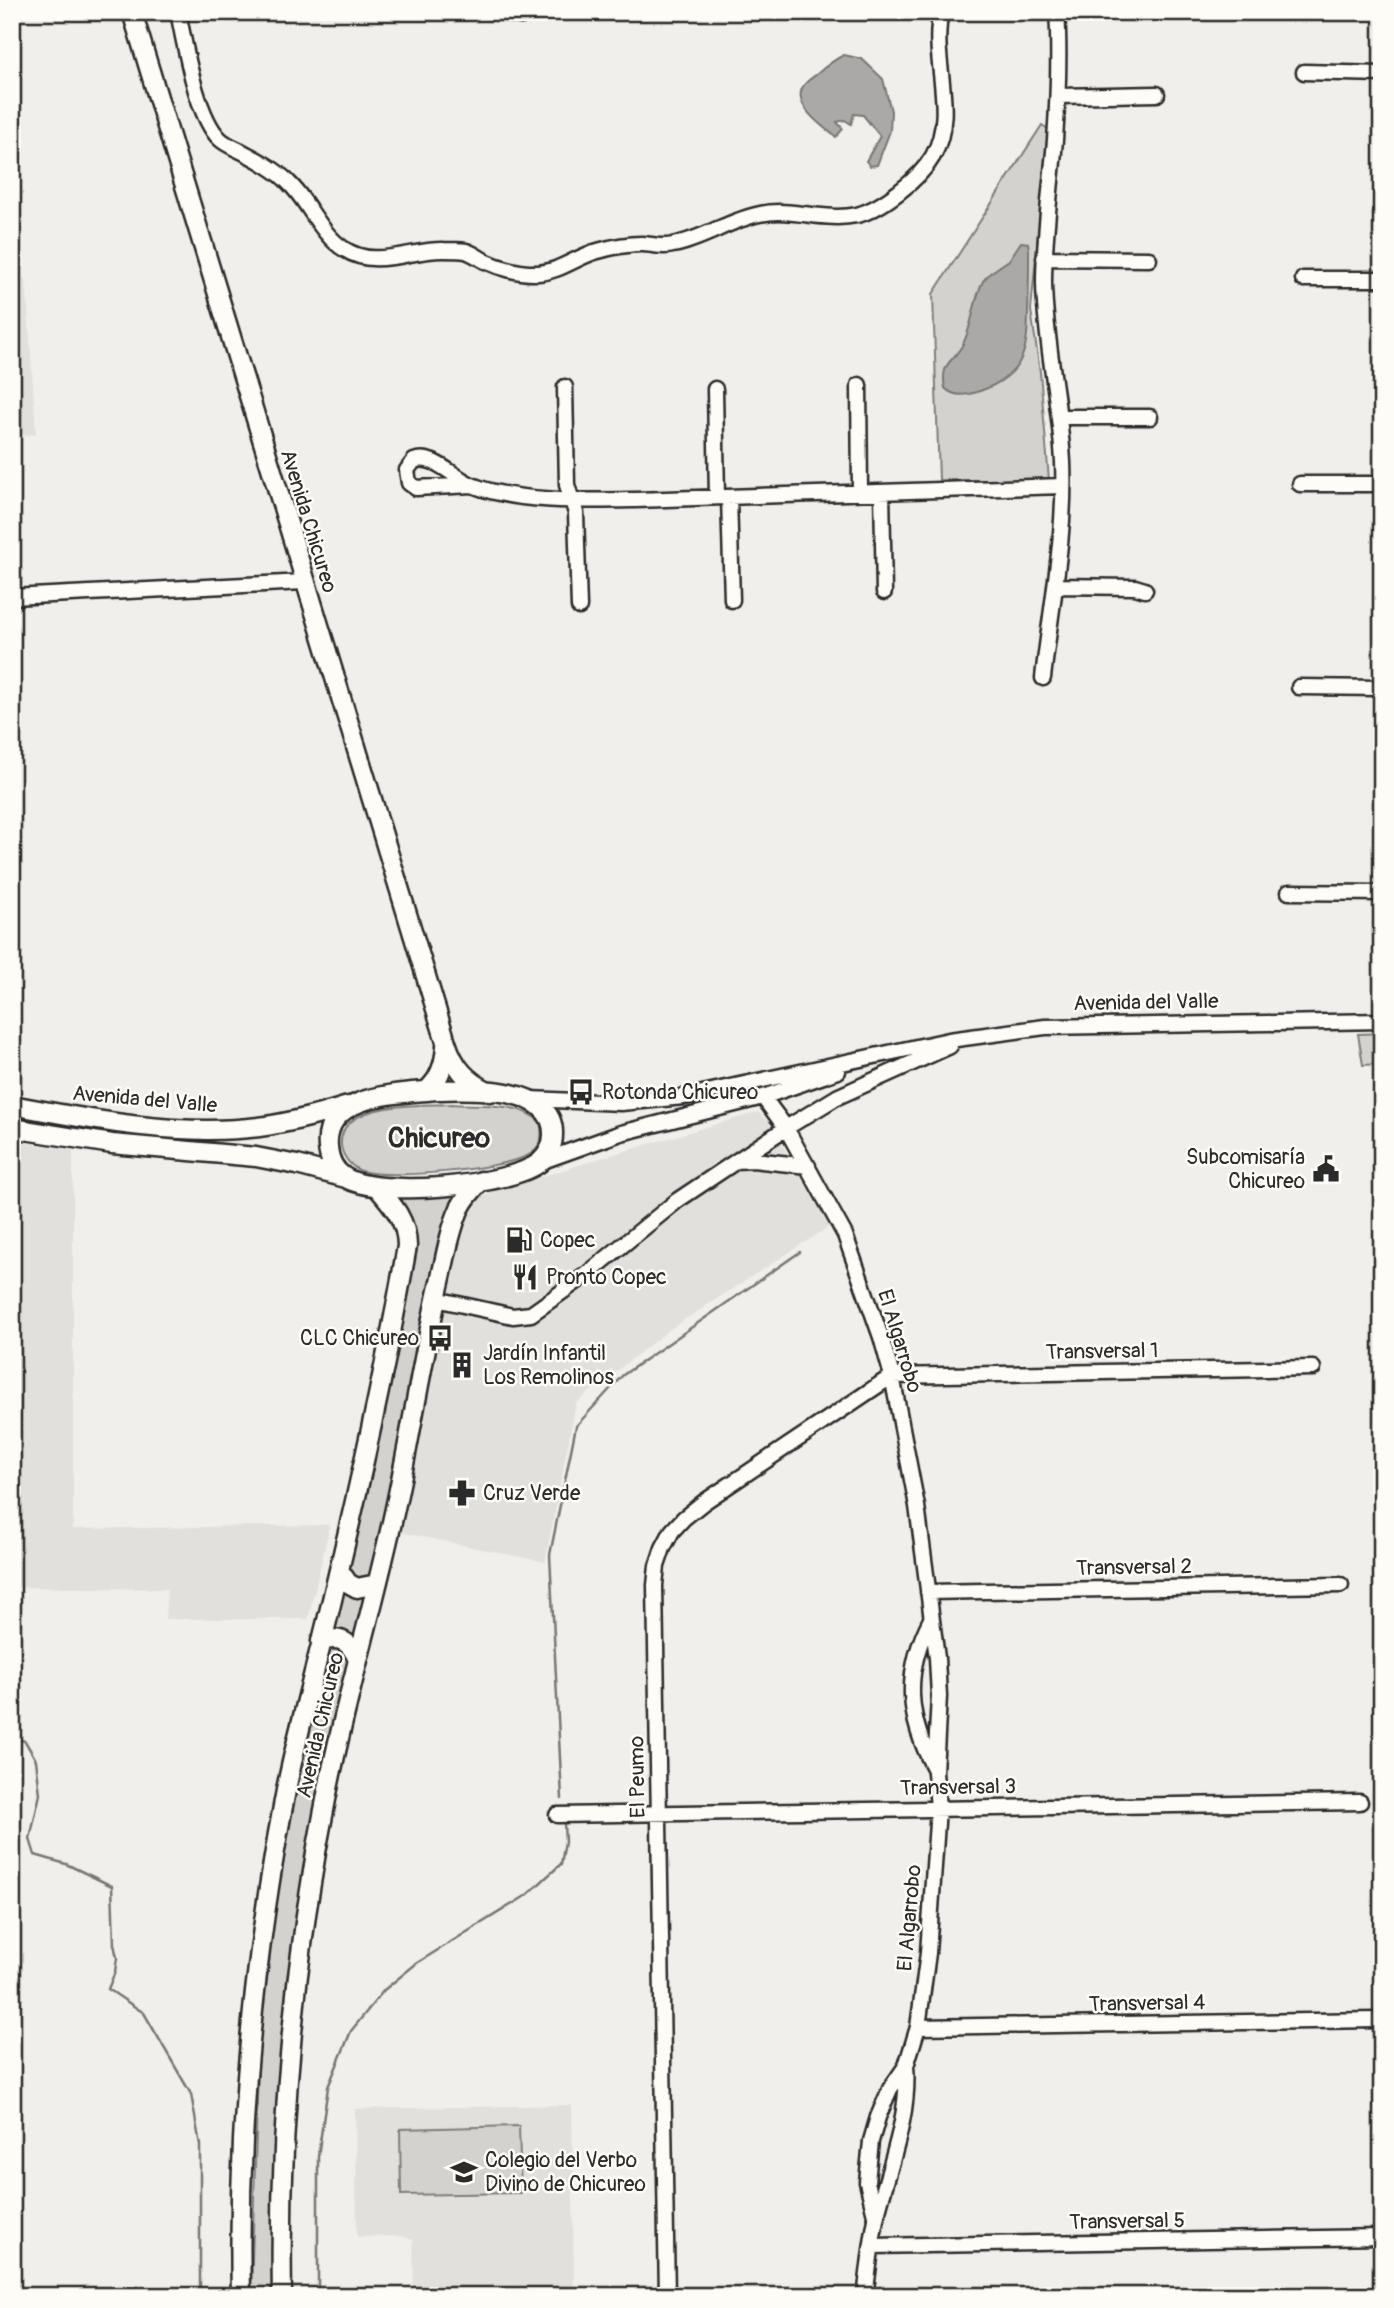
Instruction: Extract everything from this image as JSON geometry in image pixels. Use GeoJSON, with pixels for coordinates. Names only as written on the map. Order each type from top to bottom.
{"type":"FeatureCollection","features":[{"type":"Feature","properties":{"kind":"main road","name":"Avenida Chicureo"},"geometry":{"type":"LineString","coordinates":[[132,12],[446,1042],[461,1074],[490,1092]]}},
{"type":"Feature","properties":{"kind":"main road","name":"Avenida Chicureo"},"geometry":{"type":"LineString","coordinates":[[426,1091],[434,1085],[440,1073],[446,1042]]}},
{"type":"Feature","properties":{"kind":"main road","name":"Avenida del Valle"},"geometry":{"type":"LineString","coordinates":[[12,1105],[119,1123],[219,1130],[281,1123],[379,1097],[426,1091],[466,1090],[530,1099]]}},
{"type":"Feature","properties":{"kind":"main road"},"geometry":{"type":"LineString","coordinates":[[12,1128],[112,1144],[256,1157],[297,1165],[377,1187],[423,1188],[511,1175],[539,1163],[551,1147],[553,1128],[546,1110],[530,1099]]}},
{"type":"Feature","properties":{"kind":"main road"},"geometry":{"type":"LineString","coordinates":[[346,1178],[332,1165],[328,1142],[331,1128],[338,1116],[355,1104]]}},
{"type":"Feature","properties":{"kind":"main road","name":"Avenida Chicureo"},"geometry":{"type":"LineString","coordinates":[[282,2296],[285,2113],[300,1953],[326,1799],[397,1500],[436,1298],[457,1215],[463,1201],[481,1181]]}},
{"type":"Feature","properties":{"kind":"main road","name":"Avenida Chicureo"},"geometry":{"type":"LineString","coordinates":[[241,2296],[244,2134],[256,1982],[268,1894],[288,1782],[340,1570],[407,1246],[406,1232],[400,1217],[377,1187]]}},
{"type":"Feature","properties":{"kind":"main road"},"geometry":{"type":"LineString","coordinates":[[340,1570],[348,1583],[357,1588],[377,1584]]}},
{"type":"Feature","properties":{"kind":"main road"},"geometry":{"type":"LineString","coordinates":[[321,1641],[334,1638],[344,1640],[352,1647],[358,1660]]}},
{"type":"Feature","properties":{"kind":"street"},"geometry":{"type":"LineString","coordinates":[[178,12],[189,65],[206,119],[221,140],[289,182],[343,249],[364,257],[389,259],[441,250],[467,251],[512,270],[539,273],[589,253],[616,246],[670,246],[700,238],[760,214],[786,212],[823,217],[858,214],[889,200],[916,176],[933,156],[943,125],[943,87],[939,53],[941,12]]}},
{"type":"Feature","properties":{"kind":"street"},"geometry":{"type":"LineString","coordinates":[[501,12],[521,16],[529,12]]}},
{"type":"Feature","properties":{"kind":"street"},"geometry":{"type":"LineString","coordinates":[[1043,678],[1062,535],[1063,486],[1059,417],[1046,326],[1045,258],[1058,96],[1057,12]]}},
{"type":"Feature","properties":{"kind":"street"},"geometry":{"type":"LineString","coordinates":[[1304,72],[1382,74]]}},
{"type":"Feature","properties":{"kind":"street"},"geometry":{"type":"LineString","coordinates":[[1058,96],[1157,94]]}},
{"type":"Feature","properties":{"kind":"street"},"geometry":{"type":"LineString","coordinates":[[1045,258],[1149,259]]}},
{"type":"Feature","properties":{"kind":"street"},"geometry":{"type":"LineString","coordinates":[[1303,279],[1382,279]]}},
{"type":"Feature","properties":{"kind":"street"},"geometry":{"type":"LineString","coordinates":[[859,385],[860,492]]}},
{"type":"Feature","properties":{"kind":"street"},"geometry":{"type":"LineString","coordinates":[[565,387],[567,485],[576,513],[579,607]]}},
{"type":"Feature","properties":{"kind":"street"},"geometry":{"type":"LineString","coordinates":[[715,389],[732,600]]}},
{"type":"Feature","properties":{"kind":"street"},"geometry":{"type":"LineString","coordinates":[[1059,417],[1150,417]]}},
{"type":"Feature","properties":{"kind":"street"},"geometry":{"type":"LineString","coordinates":[[1300,484],[1382,484]]}},
{"type":"Feature","properties":{"kind":"street"},"geometry":{"type":"LineString","coordinates":[[472,485],[506,494],[572,500],[1063,486]]}},
{"type":"Feature","properties":{"kind":"street"},"geometry":{"type":"LineString","coordinates":[[882,492],[884,593]]}},
{"type":"Feature","properties":{"kind":"street"},"geometry":{"type":"LineString","coordinates":[[12,597],[304,582]]}},
{"type":"Feature","properties":{"kind":"street"},"geometry":{"type":"LineString","coordinates":[[1056,586],[1135,587],[1145,590]]}},
{"type":"Feature","properties":{"kind":"street"},"geometry":{"type":"LineString","coordinates":[[1299,687],[1382,688]]}},
{"type":"Feature","properties":{"kind":"street"},"geometry":{"type":"LineString","coordinates":[[1289,892],[1382,893]]}},
{"type":"Feature","properties":{"kind":"street","name":"Avenida del Valle"},"geometry":{"type":"LineString","coordinates":[[530,1099],[611,1103],[684,1097],[972,1036],[1073,1025],[1382,1021]]}},
{"type":"Feature","properties":{"kind":"street"},"geometry":{"type":"LineString","coordinates":[[436,1298],[513,1317],[531,1314],[586,1275],[678,1200],[786,1128],[837,1097],[972,1036]]}},
{"type":"Feature","properties":{"kind":"street","name":"Avenida del Valle"},"geometry":{"type":"LineString","coordinates":[[539,1163],[613,1135],[763,1097],[913,1047]]}},
{"type":"Feature","properties":{"kind":"street","name":"El Algarrobo"},"geometry":{"type":"LineString","coordinates":[[763,1097],[786,1128],[845,1235],[892,1376],[917,1506],[937,1658],[939,1696],[935,1772],[938,1808],[932,1910],[918,2027],[906,2066]]}},
{"type":"Feature","properties":{"kind":"street"},"geometry":{"type":"LineString","coordinates":[[735,1161],[752,1160],[808,1167]]}},
{"type":"Feature","properties":{"kind":"street","name":"Transversal 1"},"geometry":{"type":"LineString","coordinates":[[892,1376],[1313,1368]]}},
{"type":"Feature","properties":{"kind":"street","name":"El Peumo"},"geometry":{"type":"LineString","coordinates":[[667,2296],[655,1585],[657,1566],[667,1539],[678,1524],[705,1502],[892,1376]]}},
{"type":"Feature","properties":{"kind":"street","name":"Transversal 2"},"geometry":{"type":"LineString","coordinates":[[928,1592],[1341,1584]]}},
{"type":"Feature","properties":{"kind":"street"},"geometry":{"type":"LineString","coordinates":[[931,1619],[921,1638],[914,1661],[911,1692],[914,1717],[922,1745],[935,1772]]}},
{"type":"Feature","properties":{"kind":"street","name":"Transversal 3"},"geometry":{"type":"LineString","coordinates":[[557,1815],[1360,1802]]}},
{"type":"Feature","properties":{"kind":"street","name":"Transversal 4"},"geometry":{"type":"LineString","coordinates":[[918,2027],[1377,2020]]}},
{"type":"Feature","properties":{"kind":"street"},"geometry":{"type":"LineString","coordinates":[[876,2219],[867,2182],[871,2141],[890,2089],[906,2066]]}},
{"type":"Feature","properties":{"kind":"street"},"geometry":{"type":"LineString","coordinates":[[864,2296],[876,2219],[908,2090],[906,2066]]}},
{"type":"Feature","properties":{"kind":"street","name":"Transversal 5"},"geometry":{"type":"LineString","coordinates":[[872,2246],[1382,2237]]}},
{"type":"Feature","properties":{"kind":"shaded area"},"geometry":{"type":"Polygon","coordinates":[[[844,55],[862,59],[883,79],[891,111],[890,131],[877,165],[870,166],[866,161],[880,136],[863,115],[854,114],[851,124],[845,120],[837,122],[843,129],[836,137],[810,114],[801,100],[805,84],[844,55]]]}},
{"type":"Feature","properties":{"kind":"shaded area"},"geometry":{"type":"Polygon","coordinates":[[[1042,125],[1048,129],[1031,310],[1040,372],[1049,480],[939,480],[933,294],[1042,125]]]}},
{"type":"Feature","properties":{"kind":"shaded area"},"geometry":{"type":"Polygon","coordinates":[[[1021,242],[1028,243],[1029,264],[1027,337],[1020,360],[1015,369],[995,385],[971,394],[953,393],[945,388],[944,373],[948,363],[963,344],[983,281],[1009,260],[1021,242]]]}},
{"type":"Feature","properties":{"kind":"shaded area"},"geometry":{"type":"Polygon","coordinates":[[[26,279],[36,434],[12,436],[12,280],[26,279]]]}},
{"type":"Feature","properties":{"kind":"shaded area"},"geometry":{"type":"Polygon","coordinates":[[[1382,1033],[1382,1064],[1363,1065],[1358,1034],[1382,1033]]]}},
{"type":"Feature","properties":{"kind":"shaded area"},"geometry":{"type":"Polygon","coordinates":[[[451,1104],[498,1106],[531,1115],[540,1122],[539,1145],[529,1155],[496,1165],[418,1174],[359,1170],[349,1163],[343,1152],[341,1145],[344,1130],[353,1120],[367,1113],[384,1108],[451,1104]]]}},
{"type":"Feature","properties":{"kind":"shaded area"},"geometry":{"type":"Polygon","coordinates":[[[758,1112],[769,1122],[830,1226],[670,1329],[576,1403],[545,1562],[399,1532],[446,1285],[464,1220],[479,1198],[598,1159],[758,1112]]]}},
{"type":"Feature","properties":{"kind":"shaded area"},"geometry":{"type":"Polygon","coordinates":[[[12,1141],[73,1150],[73,1529],[330,1525],[308,1619],[165,1619],[167,1589],[12,1587],[12,1141]]]}},
{"type":"Feature","properties":{"kind":"shaded area"},"geometry":{"type":"Polygon","coordinates":[[[464,1191],[437,1245],[388,1508],[369,1581],[361,1584],[346,1573],[410,1218],[397,1196],[464,1191]]]}},
{"type":"Feature","properties":{"kind":"shaded area"},"geometry":{"type":"Polygon","coordinates":[[[343,1585],[366,1593],[354,1641],[330,1634],[343,1585]]]}},
{"type":"Feature","properties":{"kind":"shaded area"},"geometry":{"type":"Polygon","coordinates":[[[335,1642],[350,1656],[325,1765],[277,2296],[251,2296],[259,2035],[277,1890],[306,1733],[327,1648],[335,1642]]]}},
{"type":"Feature","properties":{"kind":"shaded area","name":"Colegio del Verbo Divino de Chicureo"},"geometry":{"type":"Polygon","coordinates":[[[572,2105],[574,2296],[414,2296],[413,2240],[402,2236],[357,2237],[355,2109],[572,2105]]]}},
{"type":"Feature","properties":{"kind":"shaded area"},"geometry":{"type":"Polygon","coordinates":[[[519,2126],[521,2193],[401,2195],[400,2129],[519,2126]]]}},
{"type":"Feature","properties":{"kind":"waterway"},"geometry":{"type":"LineString","coordinates":[[562,1799],[550,1555],[576,1426],[623,1375],[800,1252]]}},
{"type":"Feature","properties":{"kind":"waterway"},"geometry":{"type":"LineString","coordinates":[[12,1738],[25,1741],[36,1760],[40,1794],[30,1839],[35,1855],[66,1864],[112,1886],[117,1958],[108,1989],[144,2013],[191,2094],[200,2145],[200,2296]]}},
{"type":"Feature","properties":{"kind":"waterway"},"geometry":{"type":"LineString","coordinates":[[318,2296],[318,2156],[328,2087],[351,2031],[384,1990],[417,1963],[527,1895],[561,1864],[565,1842],[564,1823]]}},
{"type":"Feature","properties":{"kind":"place","name":"Rotonda Chicureo"},"geometry":{"type":"Point","coordinates":[581,1092]}},
{"type":"Feature","properties":{"kind":"place","name":"Subcomisaría Chicureo"},"geometry":{"type":"Point","coordinates":[1326,1169]}},
{"type":"Feature","properties":{"kind":"place","name":"Copec"},"geometry":{"type":"Point","coordinates":[519,1240]}},
{"type":"Feature","properties":{"kind":"place","name":"Pronto Copec"},"geometry":{"type":"Point","coordinates":[525,1277]}},
{"type":"Feature","properties":{"kind":"place","name":"CLC Chicureo"},"geometry":{"type":"Point","coordinates":[440,1338]}},
{"type":"Feature","properties":{"kind":"place","name":"Jardín Infantil Los Remolinos"},"geometry":{"type":"Point","coordinates":[462,1365]}},
{"type":"Feature","properties":{"kind":"place","name":"Cruz Verde"},"geometry":{"type":"Point","coordinates":[462,1493]}},
{"type":"Feature","properties":{"kind":"place","name":"Colegio del Verbo Divino de Chicureo"},"geometry":{"type":"Point","coordinates":[464,2172]}},
{"type":"Feature","properties":{"kind":"district","name":"Chicureo"},"geometry":{"type":"Point","coordinates":[439,1137]}}]}
